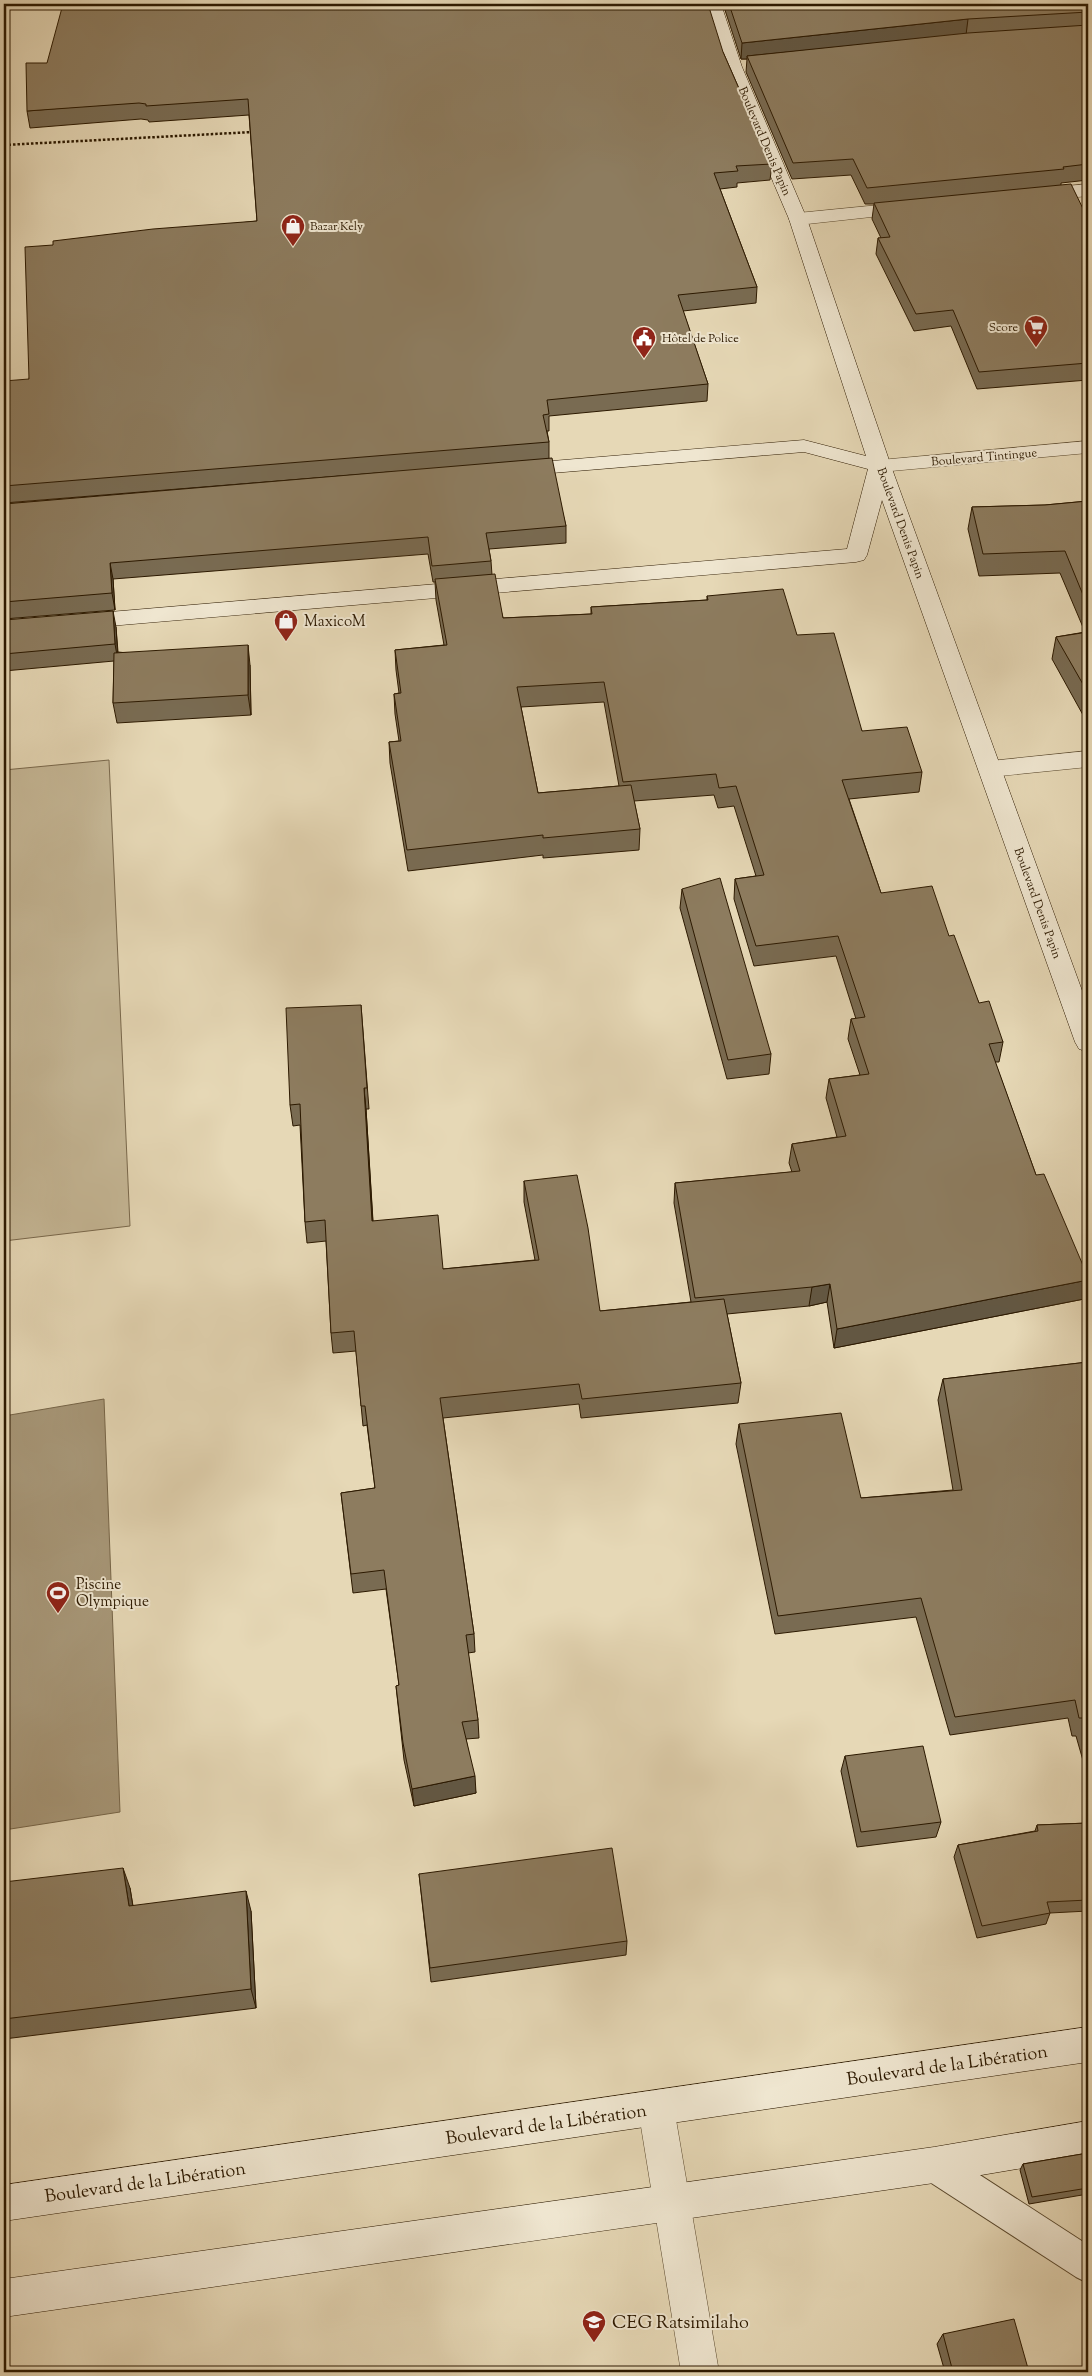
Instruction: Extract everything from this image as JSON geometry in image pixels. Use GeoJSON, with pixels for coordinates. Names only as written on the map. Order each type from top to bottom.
{"type":"FeatureCollection","features":[{"type":"Feature","properties":{"kind":"main road","name":"Boulevard Denis Papin"},"geometry":{"type":"LineString","coordinates":[[712,4],[743,66],[798,219],[880,466],[1088,1042]]}},
{"type":"Feature","properties":{"kind":"main road"},"geometry":{"type":"LineString","coordinates":[[1020,196],[1088,190]]}},
{"type":"Feature","properties":{"kind":"main road"},"geometry":{"type":"LineString","coordinates":[[798,219],[924,206]]}},
{"type":"Feature","properties":{"kind":"main road","name":"Boulevard Tintingue"},"geometry":{"type":"LineString","coordinates":[[498,471],[804,446],[880,466],[1088,447]]}},
{"type":"Feature","properties":{"kind":"main road"},"geometry":{"type":"LineString","coordinates":[[4,628],[856,556],[880,466]]}},
{"type":"Feature","properties":{"kind":"main road"},"geometry":{"type":"LineString","coordinates":[[990,769],[1088,759]]}},
{"type":"Feature","properties":{"kind":"main road","name":"Boulevard de la Libération"},"geometry":{"type":"LineString","coordinates":[[4,2203],[1088,2044]]}},
{"type":"Feature","properties":{"kind":"main road"},"geometry":{"type":"LineString","coordinates":[[656,2108],[700,2372]]}},
{"type":"Feature","properties":{"kind":"main road"},"geometry":{"type":"LineString","coordinates":[[4,2298],[934,2165],[1088,2139]]}},
{"type":"Feature","properties":{"kind":"lane"},"geometry":{"type":"LineString","coordinates":[[934,2165],[1088,2265]]}},
{"type":"Feature","properties":{"kind":"path"},"geometry":{"type":"LineString","coordinates":[[4,145],[253,132]]}},
{"type":"Feature","properties":{"kind":"shaded area"},"geometry":{"type":"Polygon","coordinates":[[[109,760],[130,1226],[4,1241],[4,770],[109,760]]]}},
{"type":"Feature","properties":{"kind":"shaded area","name":"Piscine Olympique"},"geometry":{"type":"Polygon","coordinates":[[[104,1399],[120,1812],[4,1830],[4,1416],[104,1399]]]}},
{"type":"Feature","properties":{"kind":"building","name":"Bazar Kely"},"geometry":{"type":"Polygon","coordinates":[[[63,4],[708,4],[723,52],[772,164],[736,166],[738,171],[714,173],[757,287],[678,295],[708,384],[547,400],[549,414],[543,415],[549,442],[4,486],[4,381],[29,379],[25,247],[53,245],[53,241],[153,229],[257,221],[248,99],[146,106],[146,104],[139,103],[27,111],[26,63],[47,63],[63,4]]]}},
{"type":"Feature","properties":{"kind":"building"},"geometry":{"type":"Polygon","coordinates":[[[729,4],[1088,4],[1088,12],[968,19],[742,43],[729,4]]]}},
{"type":"Feature","properties":{"kind":"building"},"geometry":{"type":"Polygon","coordinates":[[[1088,25],[1088,164],[1063,167],[1064,169],[867,188],[853,159],[793,163],[747,56],[968,33],[1088,25]]]}},
{"type":"Feature","properties":{"kind":"building"},"geometry":{"type":"Polygon","coordinates":[[[1071,184],[1088,219],[1088,363],[979,372],[953,310],[916,314],[878,238],[890,237],[874,203],[1071,184]]]}},
{"type":"Feature","properties":{"kind":"building"},"geometry":{"type":"Polygon","coordinates":[[[552,458],[566,526],[486,533],[491,561],[432,566],[428,537],[110,563],[112,593],[4,602],[4,504],[552,458]]]}},
{"type":"Feature","properties":{"kind":"building"},"geometry":{"type":"Polygon","coordinates":[[[1088,501],[1088,607],[1065,551],[983,554],[972,507],[1045,505],[1088,501]]]}},
{"type":"Feature","properties":{"kind":"building"},"geometry":{"type":"Polygon","coordinates":[[[495,574],[503,618],[592,614],[591,607],[708,600],[707,596],[783,589],[797,635],[834,633],[862,731],[907,727],[922,772],[842,780],[881,893],[932,886],[949,936],[954,935],[979,1003],[989,1001],[1003,1042],[989,1044],[1036,1175],[1044,1174],[1088,1280],[837,1329],[830,1284],[695,1298],[675,1183],[800,1171],[792,1144],[846,1136],[829,1079],[869,1074],[851,1019],[865,1017],[838,936],[756,946],[735,879],[764,875],[736,786],[719,788],[716,774],[623,782],[604,682],[517,687],[538,793],[631,785],[640,829],[543,838],[543,835],[407,850],[389,742],[401,741],[394,694],[401,693],[395,650],[447,645],[435,579],[495,574]]]}},
{"type":"Feature","properties":{"kind":"building"},"geometry":{"type":"Polygon","coordinates":[[[113,611],[115,644],[4,654],[4,620],[113,611]]]}},
{"type":"Feature","properties":{"kind":"building"},"geometry":{"type":"Polygon","coordinates":[[[1088,632],[1088,693],[1056,637],[1088,632]]]}},
{"type":"Feature","properties":{"kind":"building"},"geometry":{"type":"Polygon","coordinates":[[[248,645],[248,695],[113,703],[114,653],[248,645]]]}},
{"type":"Feature","properties":{"kind":"building"},"geometry":{"type":"Polygon","coordinates":[[[720,878],[771,1054],[728,1060],[682,889],[720,878]]]}},
{"type":"Feature","properties":{"kind":"building"},"geometry":{"type":"Polygon","coordinates":[[[361,1005],[367,1088],[364,1088],[372,1221],[438,1215],[443,1269],[539,1260],[524,1181],[577,1175],[588,1228],[600,1311],[724,1299],[741,1383],[582,1399],[579,1384],[440,1398],[474,1634],[466,1635],[478,1720],[462,1722],[475,1776],[412,1789],[403,1743],[396,1686],[399,1685],[384,1570],[351,1574],[341,1493],[375,1488],[365,1406],[361,1406],[354,1331],[331,1333],[325,1220],[305,1222],[300,1104],[290,1105],[286,1008],[361,1005]]]}},
{"type":"Feature","properties":{"kind":"building"},"geometry":{"type":"Polygon","coordinates":[[[1088,1362],[1088,1737],[1083,1718],[1079,1718],[1075,1700],[955,1717],[921,1598],[778,1616],[739,1424],[841,1413],[861,1498],[962,1490],[943,1379],[1088,1362]]]}},
{"type":"Feature","properties":{"kind":"building"},"geometry":{"type":"Polygon","coordinates":[[[923,1746],[941,1822],[861,1832],[845,1756],[923,1746]]]}},
{"type":"Feature","properties":{"kind":"building"},"geometry":{"type":"Polygon","coordinates":[[[1088,1823],[1088,1900],[1047,1902],[1050,1913],[982,1926],[958,1845],[1038,1831],[1037,1825],[1088,1823]]]}},
{"type":"Feature","properties":{"kind":"building"},"geometry":{"type":"Polygon","coordinates":[[[612,1848],[627,1941],[430,1968],[419,1874],[612,1848]]]}},
{"type":"Feature","properties":{"kind":"building"},"geometry":{"type":"Polygon","coordinates":[[[123,1868],[129,1906],[246,1891],[251,1989],[4,2019],[4,1882],[123,1868]]]}},
{"type":"Feature","properties":{"kind":"building"},"geometry":{"type":"Polygon","coordinates":[[[1088,2153],[1088,2188],[1032,2197],[1023,2164],[1088,2153]]]}},
{"type":"Feature","properties":{"kind":"building"},"geometry":{"type":"Polygon","coordinates":[[[1014,2319],[1029,2372],[953,2372],[943,2334],[1014,2319]]]}},
{"type":"Feature","properties":{"kind":"place","name":"Bazar Kely"},"geometry":{"type":"Point","coordinates":[293,247]}},
{"type":"Feature","properties":{"kind":"place","name":"Score"},"geometry":{"type":"Point","coordinates":[1036,348]}},
{"type":"Feature","properties":{"kind":"place","name":"Hôtel de Police"},"geometry":{"type":"Point","coordinates":[644,359]}},
{"type":"Feature","properties":{"kind":"place","name":"MaxicoM"},"geometry":{"type":"Point","coordinates":[286,642]}},
{"type":"Feature","properties":{"kind":"place","name":"Piscine Olympique"},"geometry":{"type":"Point","coordinates":[58,1614]}},
{"type":"Feature","properties":{"kind":"place","name":"CEG Ratsimilaho"},"geometry":{"type":"Point","coordinates":[594,2343]}}]}
